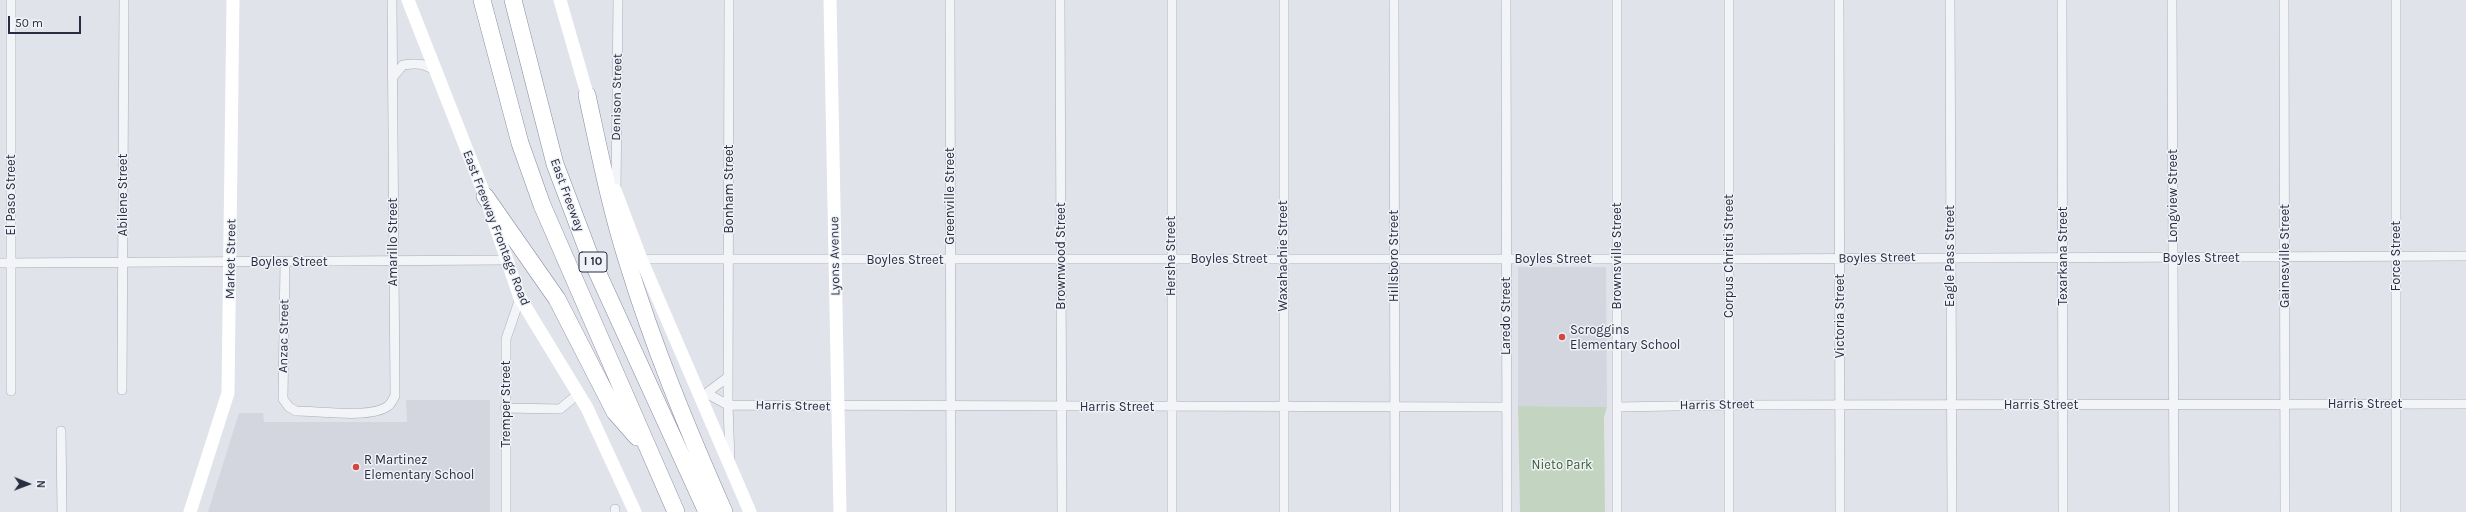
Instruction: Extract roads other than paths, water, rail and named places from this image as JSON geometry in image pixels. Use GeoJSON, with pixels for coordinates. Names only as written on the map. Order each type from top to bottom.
{"type":"FeatureCollection","features":[{"type":"Feature","properties":{"kind":"highway","name":"East Freeway"},"geometry":{"type":"LineString","coordinates":[[482,0],[520,143],[542,206],[676,512]]}},
{"type":"Feature","properties":{"kind":"highway","name":"East Freeway"},"geometry":{"type":"LineString","coordinates":[[512,0],[555,164],[589,254],[707,512]]}},
{"type":"Feature","properties":{"kind":"highway"},"geometry":{"type":"LineString","coordinates":[[587,95],[608,191],[627,261],[679,410],[724,512]]}},
{"type":"Feature","properties":{"kind":"highway"},"geometry":{"type":"LineString","coordinates":[[485,196],[557,299],[615,412],[648,450]]}},
{"type":"Feature","properties":{"kind":"main road","name":"Market Street"},"geometry":{"type":"LineString","coordinates":[[190,512],[228,393],[231,263],[233,0]]}},
{"type":"Feature","properties":{"kind":"main road","name":"East Freeway Frontage Road"},"geometry":{"type":"LineString","coordinates":[[408,0],[485,196],[520,298],[578,394],[635,512]]}},
{"type":"Feature","properties":{"kind":"main road"},"geometry":{"type":"LineString","coordinates":[[560,0],[616,194],[641,259],[704,395],[730,469],[750,512]]}},
{"type":"Feature","properties":{"kind":"main road","name":"Lyons Avenue"},"geometry":{"type":"LineString","coordinates":[[830,0],[840,512]]}},
{"type":"Feature","properties":{"kind":"street","name":"El Paso Street"},"geometry":{"type":"LineString","coordinates":[[11,0],[12,391]]}},
{"type":"Feature","properties":{"kind":"street","name":"Abilene Street"},"geometry":{"type":"LineString","coordinates":[[122,390],[124,0]]}},
{"type":"Feature","properties":{"kind":"street","name":"Amarillo Street"},"geometry":{"type":"LineString","coordinates":[[289,407],[296,411],[364,413],[380,410],[390,405],[395,396],[392,0]]}},
{"type":"Feature","properties":{"kind":"street","name":"Denison Street"},"geometry":{"type":"LineString","coordinates":[[616,194],[618,0]]}},
{"type":"Feature","properties":{"kind":"street","name":"Bonham Street"},"geometry":{"type":"LineString","coordinates":[[729,0],[728,405],[730,469]]}},
{"type":"Feature","properties":{"kind":"street","name":"Greenville Street"},"geometry":{"type":"LineString","coordinates":[[950,0],[950,260],[952,407],[951,512]]}},
{"type":"Feature","properties":{"kind":"street","name":"Brownwood Street"},"geometry":{"type":"LineString","coordinates":[[1060,0],[1062,512]]}},
{"type":"Feature","properties":{"kind":"street","name":"Hershe Street"},"geometry":{"type":"LineString","coordinates":[[1172,0],[1172,512]]}},
{"type":"Feature","properties":{"kind":"street","name":"Waxahachie Street"},"geometry":{"type":"LineString","coordinates":[[1284,0],[1284,512]]}},
{"type":"Feature","properties":{"kind":"street","name":"Hillsboro Street"},"geometry":{"type":"LineString","coordinates":[[1394,0],[1395,512]]}},
{"type":"Feature","properties":{"kind":"street","name":"Laredo Street"},"geometry":{"type":"LineString","coordinates":[[1506,0],[1507,512]]}},
{"type":"Feature","properties":{"kind":"street","name":"Brownsville Street"},"geometry":{"type":"LineString","coordinates":[[1617,0],[1617,512]]}},
{"type":"Feature","properties":{"kind":"street","name":"Corpus Christi Street"},"geometry":{"type":"LineString","coordinates":[[1729,0],[1730,512]]}},
{"type":"Feature","properties":{"kind":"street","name":"Victoria Street"},"geometry":{"type":"LineString","coordinates":[[1839,0],[1841,259],[1840,512]]}},
{"type":"Feature","properties":{"kind":"street","name":"Eagle Pass Street"},"geometry":{"type":"LineString","coordinates":[[1950,0],[1952,512]]}},
{"type":"Feature","properties":{"kind":"street","name":"Texarkana Street"},"geometry":{"type":"LineString","coordinates":[[2062,0],[2064,405],[2063,512]]}},
{"type":"Feature","properties":{"kind":"street","name":"Longview Street"},"geometry":{"type":"LineString","coordinates":[[2172,0],[2174,512]]}},
{"type":"Feature","properties":{"kind":"street","name":"Gainesville Street"},"geometry":{"type":"LineString","coordinates":[[2284,0],[2285,512]]}},
{"type":"Feature","properties":{"kind":"street","name":"Force Street"},"geometry":{"type":"LineString","coordinates":[[2396,0],[2396,512]]}},
{"type":"Feature","properties":{"kind":"street"},"geometry":{"type":"LineString","coordinates":[[392,78],[403,65],[415,63],[429,66],[435,72]]}},
{"type":"Feature","properties":{"kind":"street","name":"Boyles Street"},"geometry":{"type":"LineString","coordinates":[[641,259],[1506,260],[2063,257],[2285,258],[2466,256]]}},
{"type":"Feature","properties":{"kind":"street","name":"Boyles Street"},"geometry":{"type":"LineString","coordinates":[[0,263],[231,263],[506,260]]}},
{"type":"Feature","properties":{"kind":"street","name":"Anzac Street"},"geometry":{"type":"LineString","coordinates":[[285,262],[283,399],[289,407]]}},
{"type":"Feature","properties":{"kind":"street","name":"Tremper Street"},"geometry":{"type":"LineString","coordinates":[[506,512],[506,339],[520,298]]}},
{"type":"Feature","properties":{"kind":"street"},"geometry":{"type":"LineString","coordinates":[[704,395],[728,377]]}},
{"type":"Feature","properties":{"kind":"street"},"geometry":{"type":"LineString","coordinates":[[505,408],[560,409],[578,394]]}},
{"type":"Feature","properties":{"kind":"street"},"geometry":{"type":"LineString","coordinates":[[704,395],[728,405]]}},
{"type":"Feature","properties":{"kind":"street","name":"Harris Street"},"geometry":{"type":"LineString","coordinates":[[1617,407],[1730,405],[2064,405],[2173,403],[2466,404]]}},
{"type":"Feature","properties":{"kind":"street","name":"Harris Street"},"geometry":{"type":"LineString","coordinates":[[728,405],[839,407],[1172,408],[1506,407]]}},
{"type":"Feature","properties":{"kind":"street"},"geometry":{"type":"LineString","coordinates":[[61,431],[62,512]]}},
{"type":"Feature","properties":{"kind":"place","name":"Scroggins Elementary School"},"geometry":{"type":"Point","coordinates":[1562,337]}},
{"type":"Feature","properties":{"kind":"place","name":"R Martinez Elementary School"},"geometry":{"type":"Point","coordinates":[356,467]}},
{"type":"Feature","properties":{"kind":"park label","name":"Nieto Park"},"geometry":{"type":"Point","coordinates":[1562,465]}}]}
